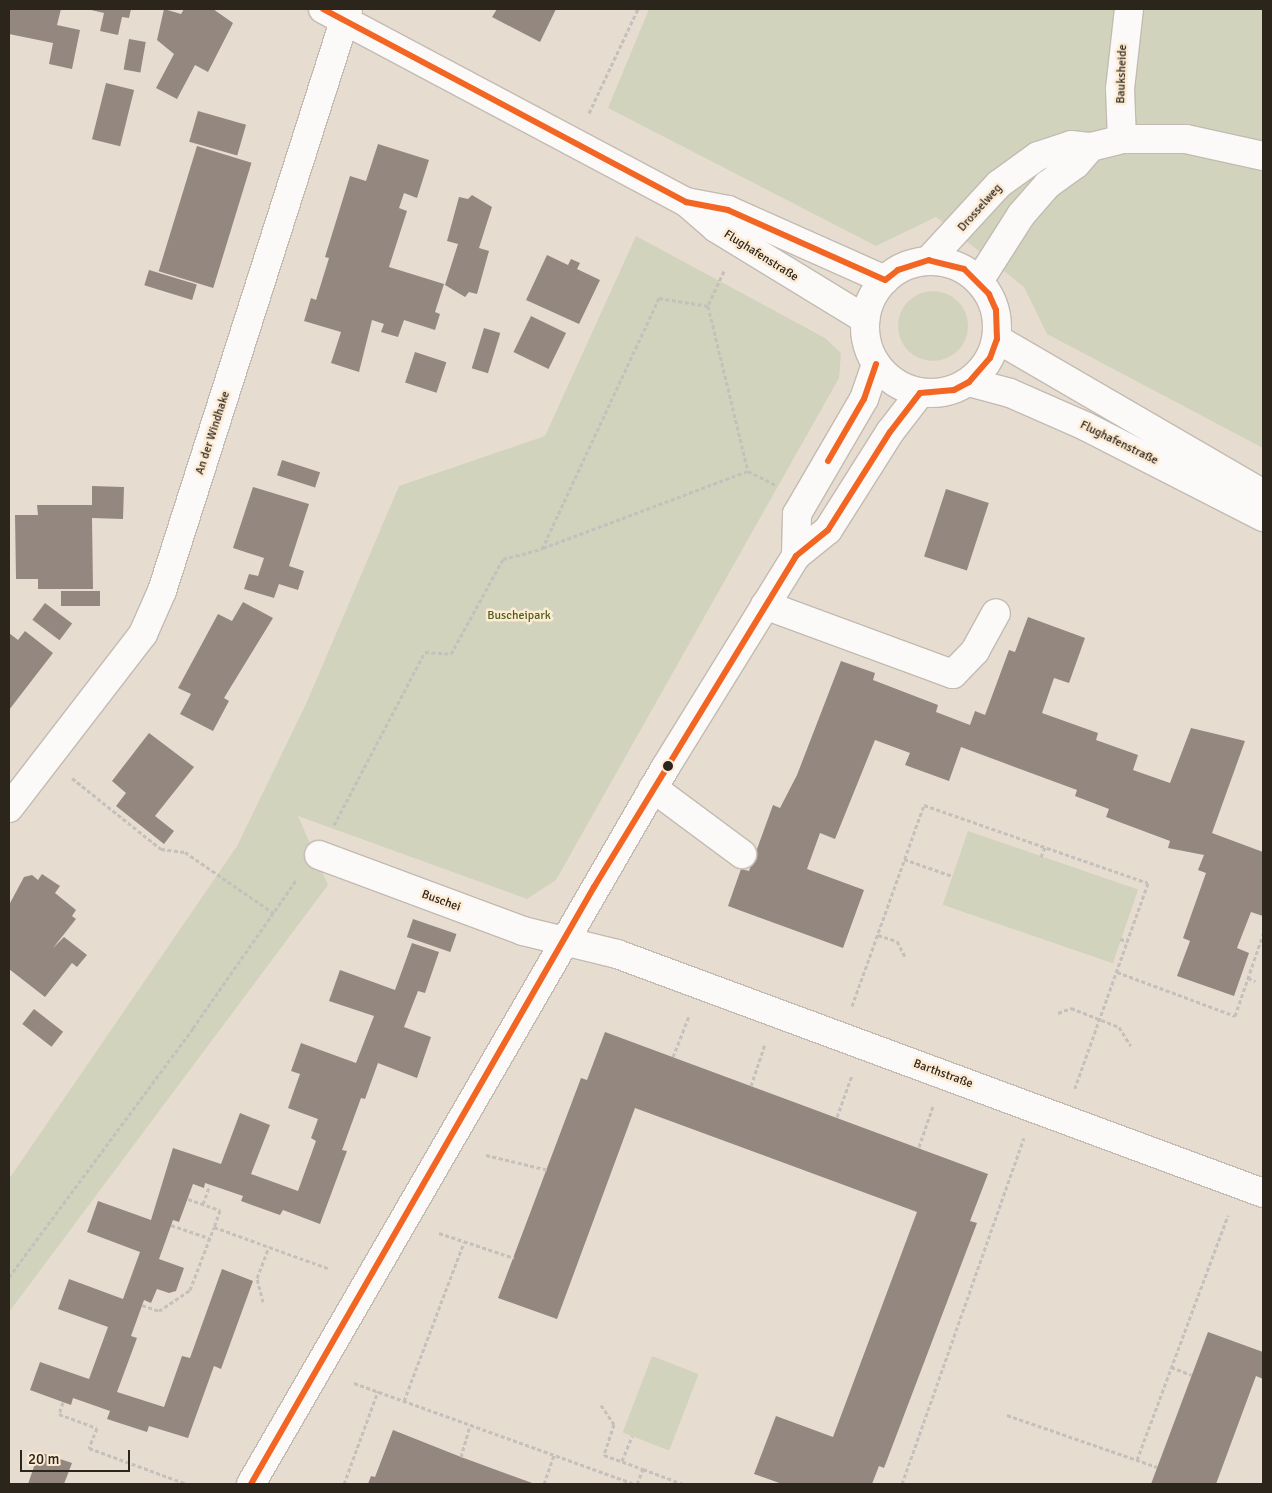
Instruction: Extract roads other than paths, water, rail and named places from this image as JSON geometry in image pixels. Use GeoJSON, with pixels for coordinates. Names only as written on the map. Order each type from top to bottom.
{"type":"FeatureCollection","features":[{"type":"Feature","properties":{"kind":"street","name":"Bauksheide"},"geometry":{"type":"LineString","coordinates":[[1122,139],[1120,89],[1129,9]]}},
{"type":"Feature","properties":{"kind":"street","name":"Flughafenstraße"},"geometry":{"type":"LineString","coordinates":[[338,13],[574,143],[686,202],[716,228],[865,319]]}},
{"type":"Feature","properties":{"kind":"street","name":"An der Windhake"},"geometry":{"type":"LineString","coordinates":[[9,808],[143,634],[162,591],[338,13]]}},
{"type":"Feature","properties":{"kind":"street","name":"Drosselweg"},"geometry":{"type":"LineString","coordinates":[[929,260],[999,184],[1038,156],[1071,145],[1090,147],[1122,139],[1186,139],[1263,156]]}},
{"type":"Feature","properties":{"kind":"street"},"geometry":{"type":"LineString","coordinates":[[979,281],[1021,216],[1047,185],[1076,164],[1090,147]]}},
{"type":"Feature","properties":{"kind":"street","name":"Flughafenstraße"},"geometry":{"type":"LineString","coordinates":[[686,202],[728,210],[884,280]]}},
{"type":"Feature","properties":{"kind":"street"},"geometry":{"type":"LineString","coordinates":[[929,260],[948,262],[979,281],[996,310],[997,339],[990,358],[969,382],[954,390],[920,393],[888,378],[876,364],[869,350],[865,319],[869,305],[884,280],[898,270],[929,260]]}},
{"type":"Feature","properties":{"kind":"street","name":"Flughafenstraße"},"geometry":{"type":"LineString","coordinates":[[997,339],[1263,494]]}},
{"type":"Feature","properties":{"kind":"street"},"geometry":{"type":"LineString","coordinates":[[796,556],[797,514],[864,399],[876,364]]}},
{"type":"Feature","properties":{"kind":"street","name":"Flughafenstraße"},"geometry":{"type":"LineString","coordinates":[[969,382],[1010,393],[1085,426],[1263,517]]}},
{"type":"Feature","properties":{"kind":"street"},"geometry":{"type":"LineString","coordinates":[[251,1484],[653,788],[765,605],[796,556],[828,530],[890,432],[920,393]]}},
{"type":"Feature","properties":{"kind":"street"},"geometry":{"type":"LineString","coordinates":[[765,605],[952,674],[975,650],[996,613]]}},
{"type":"Feature","properties":{"kind":"street"},"geometry":{"type":"LineString","coordinates":[[653,788],[742,854]]}},
{"type":"Feature","properties":{"kind":"street","name":"Buschei"},"geometry":{"type":"LineString","coordinates":[[319,856],[523,931],[564,942]]}},
{"type":"Feature","properties":{"kind":"street","name":"Barthstraße"},"geometry":{"type":"LineString","coordinates":[[564,942],[617,954],[1251,1188]]}},
{"type":"Feature","properties":{"kind":"park label","name":"Buscheipark"},"geometry":{"type":"Point","coordinates":[519,616]}}]}
